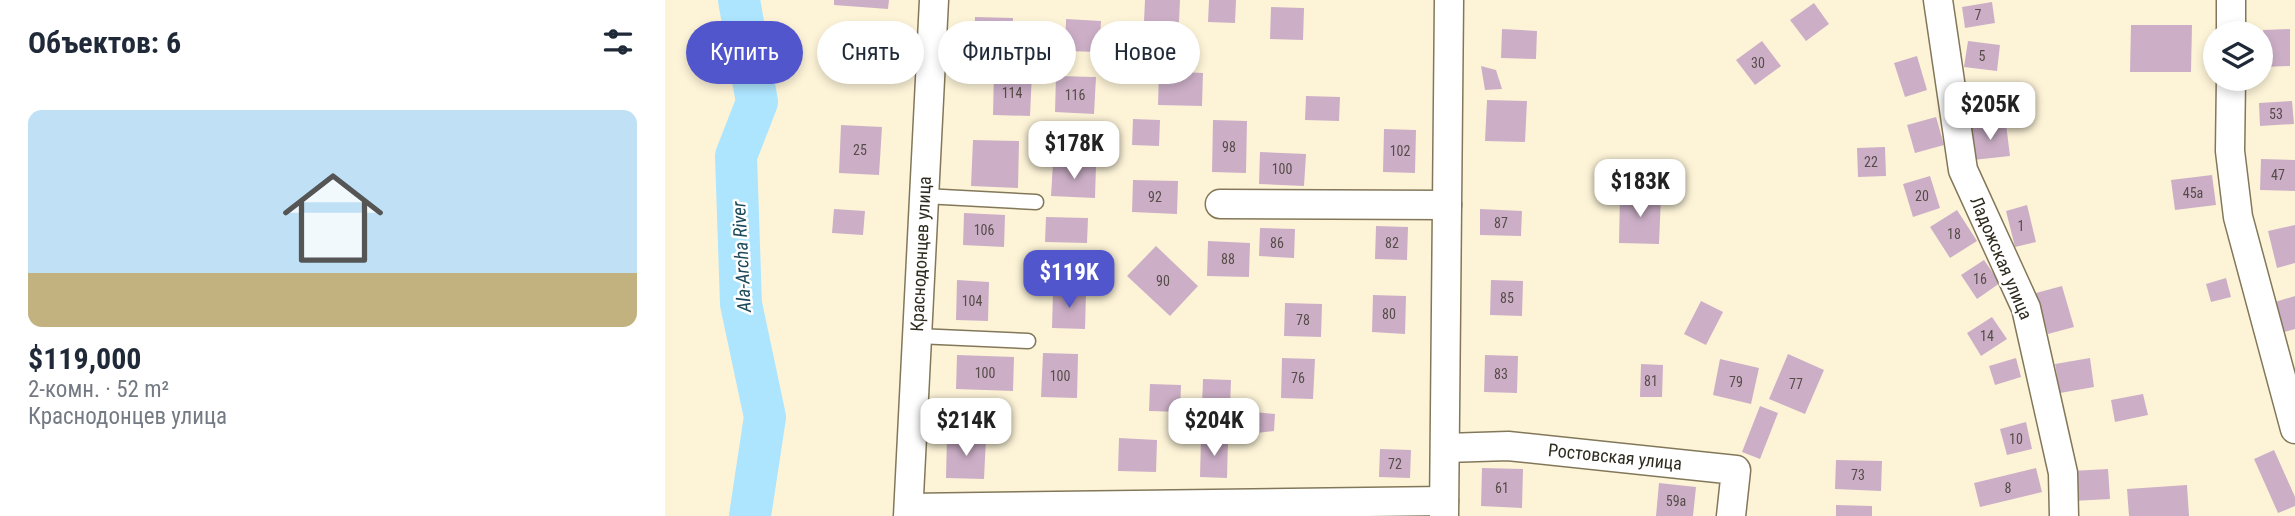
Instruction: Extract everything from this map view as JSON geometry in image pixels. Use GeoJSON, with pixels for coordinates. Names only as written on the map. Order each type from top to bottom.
{"type":"FeatureCollection","features":[{"type":"Feature","properties":{"kind":"street","name":"Краснодонцев улица"},"geometry":{"type":"LineString","coordinates":[[934,0],[908,512],[1444,508]]}},
{"type":"Feature","properties":{"kind":"street"},"geometry":{"type":"LineString","coordinates":[[1444,508],[1449,0]]}},
{"type":"Feature","properties":{"kind":"street","name":"Ладожская улица"},"geometry":{"type":"LineString","coordinates":[[1938,0],[1963,170],[2026,308],[2063,473],[2064,516]]}},
{"type":"Feature","properties":{"kind":"street"},"geometry":{"type":"LineString","coordinates":[[2231,0],[2231,21]]}},
{"type":"Feature","properties":{"kind":"street"},"geometry":{"type":"LineString","coordinates":[[2231,91],[2231,151],[2238,217],[2295,429]]}},
{"type":"Feature","properties":{"kind":"street"},"geometry":{"type":"LineString","coordinates":[[1220,204],[1447,205]]}},
{"type":"Feature","properties":{"kind":"street","name":"Ростовская улица"},"geometry":{"type":"LineString","coordinates":[[1446,448],[1508,446],[1736,470],[1731,516]]}},
{"type":"Feature","properties":{"kind":"lane"},"geometry":{"type":"LineString","coordinates":[[931,57],[938,57]]}},
{"type":"Feature","properties":{"kind":"lane"},"geometry":{"type":"LineString","coordinates":[[924,196],[1036,202]]}},
{"type":"Feature","properties":{"kind":"lane"},"geometry":{"type":"LineString","coordinates":[[917,336],[1028,341]]}},
{"type":"Feature","properties":{"kind":"building"},"geometry":{"type":"Polygon","coordinates":[[[834,0],[889,0],[888,9],[834,5],[834,0]]]}},
{"type":"Feature","properties":{"kind":"building"},"geometry":{"type":"Polygon","coordinates":[[[1145,0],[1180,0],[1179,21],[1144,21],[1145,0]]]}},
{"type":"Feature","properties":{"kind":"building"},"geometry":{"type":"Polygon","coordinates":[[[1209,0],[1236,0],[1235,23],[1208,22],[1209,0]]]}},
{"type":"Feature","properties":{"kind":"building"},"geometry":{"type":"Polygon","coordinates":[[[1992,2],[1995,23],[1965,28],[1962,7],[1992,2]]]}},
{"type":"Feature","properties":{"kind":"building"},"geometry":{"type":"Polygon","coordinates":[[[1814,3],[1829,24],[1806,41],[1790,20],[1814,3]]]}},
{"type":"Feature","properties":{"kind":"building"},"geometry":{"type":"Polygon","coordinates":[[[1271,7],[1304,8],[1303,40],[1270,39],[1271,7]]]}},
{"type":"Feature","properties":{"kind":"building"},"geometry":{"type":"Polygon","coordinates":[[[975,17],[1013,18],[1013,21],[975,21],[975,17]]]}},
{"type":"Feature","properties":{"kind":"building"},"geometry":{"type":"Polygon","coordinates":[[[1066,19],[1101,21],[1090,21],[1090,52],[1076,51],[1076,21],[1066,19]]]}},
{"type":"Feature","properties":{"kind":"building"},"geometry":{"type":"Polygon","coordinates":[[[2131,25],[2192,25],[2191,72],[2130,72],[2131,25]]]}},
{"type":"Feature","properties":{"kind":"building"},"geometry":{"type":"Polygon","coordinates":[[[1502,29],[1537,31],[1536,59],[1501,58],[1502,29]]]}},
{"type":"Feature","properties":{"kind":"building"},"geometry":{"type":"Polygon","coordinates":[[[2290,29],[2290,66],[2273,67],[2273,30],[2290,29]]]}},
{"type":"Feature","properties":{"kind":"building"},"geometry":{"type":"Polygon","coordinates":[[[1762,41],[1781,66],[1755,85],[1736,60],[1762,41]]]}},
{"type":"Feature","properties":{"kind":"building"},"geometry":{"type":"Polygon","coordinates":[[[1968,41],[2000,45],[1997,71],[1964,67],[1968,41]]]}},
{"type":"Feature","properties":{"kind":"building"},"geometry":{"type":"Polygon","coordinates":[[[1917,56],[1927,90],[1905,97],[1894,63],[1917,56]]]}},
{"type":"Feature","properties":{"kind":"building"},"geometry":{"type":"Polygon","coordinates":[[[1481,66],[1496,70],[1502,89],[1485,90],[1481,66]]]}},
{"type":"Feature","properties":{"kind":"building"},"geometry":{"type":"Polygon","coordinates":[[[1200,73],[1203,73],[1202,106],[1158,105],[1159,84],[1200,84],[1200,73]]]}},
{"type":"Feature","properties":{"kind":"building"},"geometry":{"type":"Polygon","coordinates":[[[1076,76],[1090,77],[1090,84],[1096,84],[1094,114],[1055,112],[1056,84],[1076,84],[1076,76]]]}},
{"type":"Feature","properties":{"kind":"building"},"geometry":{"type":"Polygon","coordinates":[[[994,84],[1031,84],[1030,116],[993,115],[994,84]]]}},
{"type":"Feature","properties":{"kind":"building"},"geometry":{"type":"Polygon","coordinates":[[[1306,96],[1340,97],[1339,121],[1305,120],[1306,96]]]}},
{"type":"Feature","properties":{"kind":"building"},"geometry":{"type":"Polygon","coordinates":[[[1487,100],[1527,101],[1525,142],[1485,141],[1487,100]]]}},
{"type":"Feature","properties":{"kind":"building"},"geometry":{"type":"Polygon","coordinates":[[[2292,101],[2294,124],[2260,126],[2259,103],[2292,101]]]}},
{"type":"Feature","properties":{"kind":"building"},"geometry":{"type":"Polygon","coordinates":[[[1936,117],[1944,145],[1915,153],[1907,125],[1936,117]]]}},
{"type":"Feature","properties":{"kind":"building"},"geometry":{"type":"Polygon","coordinates":[[[1133,119],[1160,120],[1159,146],[1132,145],[1133,119]]]}},
{"type":"Feature","properties":{"kind":"building"},"geometry":{"type":"Polygon","coordinates":[[[1213,120],[1247,121],[1246,173],[1212,172],[1213,120]]]}},
{"type":"Feature","properties":{"kind":"building"},"geometry":{"type":"Polygon","coordinates":[[[2006,124],[2010,156],[1973,160],[1969,128],[2006,124]]]}},
{"type":"Feature","properties":{"kind":"building"},"geometry":{"type":"Polygon","coordinates":[[[841,125],[882,127],[879,175],[839,173],[841,125]]]}},
{"type":"Feature","properties":{"kind":"building"},"geometry":{"type":"Polygon","coordinates":[[[1384,129],[1416,130],[1415,173],[1383,172],[1384,129]]]}},
{"type":"Feature","properties":{"kind":"building"},"geometry":{"type":"Polygon","coordinates":[[[973,140],[1019,141],[1018,188],[971,186],[973,140]]]}},
{"type":"Feature","properties":{"kind":"building"},"geometry":{"type":"Polygon","coordinates":[[[1885,147],[1886,176],[1858,177],[1857,148],[1885,147]]]}},
{"type":"Feature","properties":{"kind":"building"},"geometry":{"type":"Polygon","coordinates":[[[1260,152],[1306,154],[1304,186],[1259,184],[1260,152]]]}},
{"type":"Feature","properties":{"kind":"building"},"geometry":{"type":"Polygon","coordinates":[[[2261,159],[2295,160],[2295,191],[2260,190],[2261,159]]]}},
{"type":"Feature","properties":{"kind":"building"},"geometry":{"type":"Polygon","coordinates":[[[1053,163],[1096,165],[1095,198],[1051,196],[1053,163]]]}},
{"type":"Feature","properties":{"kind":"building"},"geometry":{"type":"Polygon","coordinates":[[[2212,175],[2216,205],[2175,210],[2171,180],[2212,175]]]}},
{"type":"Feature","properties":{"kind":"building"},"geometry":{"type":"Polygon","coordinates":[[[1930,176],[1940,208],[1913,217],[1903,184],[1930,176]]]}},
{"type":"Feature","properties":{"kind":"building"},"geometry":{"type":"Polygon","coordinates":[[[1133,180],[1178,181],[1177,214],[1132,212],[1133,180]]]}},
{"type":"Feature","properties":{"kind":"building"},"geometry":{"type":"Polygon","coordinates":[[[1620,195],[1661,196],[1659,244],[1619,243],[1620,195]]]}},
{"type":"Feature","properties":{"kind":"building"},"geometry":{"type":"Polygon","coordinates":[[[2027,205],[2036,242],[2015,247],[2006,211],[2027,205]]]}},
{"type":"Feature","properties":{"kind":"building"},"geometry":{"type":"Polygon","coordinates":[[[834,209],[865,211],[863,235],[832,233],[834,209]]]}},
{"type":"Feature","properties":{"kind":"building"},"geometry":{"type":"Polygon","coordinates":[[[1480,209],[1522,211],[1521,236],[1480,235],[1480,209]]]}},
{"type":"Feature","properties":{"kind":"building"},"geometry":{"type":"Polygon","coordinates":[[[1957,210],[1977,241],[1950,258],[1930,227],[1957,210]]]}},
{"type":"Feature","properties":{"kind":"building"},"geometry":{"type":"Polygon","coordinates":[[[964,213],[1005,215],[1004,247],[963,245],[964,213]]]}},
{"type":"Feature","properties":{"kind":"building"},"geometry":{"type":"Polygon","coordinates":[[[1046,217],[1088,218],[1087,243],[1045,242],[1046,217]]]}},
{"type":"Feature","properties":{"kind":"building"},"geometry":{"type":"Polygon","coordinates":[[[2295,225],[2295,263],[2277,268],[2268,231],[2295,225]]]}},
{"type":"Feature","properties":{"kind":"building"},"geometry":{"type":"Polygon","coordinates":[[[1376,226],[1408,227],[1407,260],[1375,259],[1376,226]]]}},
{"type":"Feature","properties":{"kind":"building"},"geometry":{"type":"Polygon","coordinates":[[[1260,228],[1295,229],[1294,258],[1259,256],[1260,228]]]}},
{"type":"Feature","properties":{"kind":"building"},"geometry":{"type":"Polygon","coordinates":[[[1208,241],[1250,243],[1249,277],[1207,276],[1208,241]]]}},
{"type":"Feature","properties":{"kind":"building"},"geometry":{"type":"Polygon","coordinates":[[[1156,246],[1198,286],[1170,316],[1127,276],[1156,246]]]}},
{"type":"Feature","properties":{"kind":"building"},"geometry":{"type":"Polygon","coordinates":[[[1984,260],[2000,283],[1977,299],[1961,275],[1984,260]]]}},
{"type":"Feature","properties":{"kind":"building"},"geometry":{"type":"Polygon","coordinates":[[[2226,278],[2231,297],[2211,302],[2206,284],[2226,278]]]}},
{"type":"Feature","properties":{"kind":"building"},"geometry":{"type":"Polygon","coordinates":[[[957,280],[989,282],[988,321],[956,320],[957,280]]]}},
{"type":"Feature","properties":{"kind":"building"},"geometry":{"type":"Polygon","coordinates":[[[1491,280],[1523,281],[1522,316],[1490,315],[1491,280]]]}},
{"type":"Feature","properties":{"kind":"building"},"geometry":{"type":"Polygon","coordinates":[[[2062,286],[2074,327],[2048,334],[2036,293],[2062,286]]]}},
{"type":"Feature","properties":{"kind":"building"},"geometry":{"type":"Polygon","coordinates":[[[1053,292],[1086,293],[1085,329],[1052,328],[1053,292]]]}},
{"type":"Feature","properties":{"kind":"building"},"geometry":{"type":"Polygon","coordinates":[[[1373,295],[1406,296],[1405,334],[1372,332],[1373,295]]]}},
{"type":"Feature","properties":{"kind":"building"},"geometry":{"type":"Polygon","coordinates":[[[2295,296],[2295,329],[2284,332],[2275,302],[2295,296]]]}},
{"type":"Feature","properties":{"kind":"building"},"geometry":{"type":"Polygon","coordinates":[[[1701,301],[1723,312],[1706,345],[1684,334],[1701,301]]]}},
{"type":"Feature","properties":{"kind":"building"},"geometry":{"type":"Polygon","coordinates":[[[1285,303],[1322,304],[1321,337],[1284,336],[1285,303]]]}},
{"type":"Feature","properties":{"kind":"building"},"geometry":{"type":"Polygon","coordinates":[[[1992,317],[2007,339],[1981,356],[1967,333],[1992,317]]]}},
{"type":"Feature","properties":{"kind":"building"},"geometry":{"type":"Polygon","coordinates":[[[1043,353],[1078,354],[1077,398],[1041,397],[1043,353]]]}},
{"type":"Feature","properties":{"kind":"building"},"geometry":{"type":"Polygon","coordinates":[[[1788,354],[1824,370],[1805,414],[1769,399],[1788,354]]]}},
{"type":"Feature","properties":{"kind":"building"},"geometry":{"type":"Polygon","coordinates":[[[957,355],[1014,357],[1013,391],[956,389],[957,355]]]}},
{"type":"Feature","properties":{"kind":"building"},"geometry":{"type":"Polygon","coordinates":[[[1485,355],[1518,356],[1517,393],[1484,392],[1485,355]]]}},
{"type":"Feature","properties":{"kind":"building"},"geometry":{"type":"Polygon","coordinates":[[[1282,358],[1315,359],[1313,399],[1281,398],[1282,358]]]}},
{"type":"Feature","properties":{"kind":"building"},"geometry":{"type":"Polygon","coordinates":[[[2016,358],[2021,377],[1995,385],[1989,366],[2016,358]]]}},
{"type":"Feature","properties":{"kind":"building"},"geometry":{"type":"Polygon","coordinates":[[[2090,358],[2094,387],[2060,393],[2055,364],[2090,358]]]}},
{"type":"Feature","properties":{"kind":"building"},"geometry":{"type":"Polygon","coordinates":[[[1720,359],[1759,368],[1751,404],[1713,395],[1720,359]]]}},
{"type":"Feature","properties":{"kind":"building"},"geometry":{"type":"Polygon","coordinates":[[[1641,364],[1663,365],[1662,397],[1640,397],[1641,364]]]}},
{"type":"Feature","properties":{"kind":"building"},"geometry":{"type":"Polygon","coordinates":[[[1203,379],[1231,380],[1230,408],[1202,407],[1203,379]]]}},
{"type":"Feature","properties":{"kind":"building"},"geometry":{"type":"Polygon","coordinates":[[[1150,384],[1181,385],[1180,412],[1149,411],[1150,384]]]}},
{"type":"Feature","properties":{"kind":"building"},"geometry":{"type":"Polygon","coordinates":[[[2143,394],[2148,415],[2115,422],[2111,400],[2143,394]]]}},
{"type":"Feature","properties":{"kind":"building"},"geometry":{"type":"Polygon","coordinates":[[[1760,406],[1778,413],[1760,459],[1742,452],[1760,406]]]}},
{"type":"Feature","properties":{"kind":"building"},"geometry":{"type":"Polygon","coordinates":[[[1254,412],[1275,414],[1274,431],[1256,433],[1254,412]]]}},
{"type":"Feature","properties":{"kind":"building"},"geometry":{"type":"Polygon","coordinates":[[[2026,422],[2032,449],[2007,455],[2000,429],[2026,422]]]}},
{"type":"Feature","properties":{"kind":"building"},"geometry":{"type":"Polygon","coordinates":[[[947,436],[986,438],[984,479],[946,478],[947,436]]]}},
{"type":"Feature","properties":{"kind":"building"},"geometry":{"type":"Polygon","coordinates":[[[1119,438],[1157,440],[1156,472],[1118,471],[1119,438]]]}},
{"type":"Feature","properties":{"kind":"building"},"geometry":{"type":"Polygon","coordinates":[[[1201,439],[1228,440],[1227,478],[1200,477],[1201,439]]]}},
{"type":"Feature","properties":{"kind":"building"},"geometry":{"type":"Polygon","coordinates":[[[1380,449],[1411,450],[1410,478],[1379,477],[1380,449]]]}},
{"type":"Feature","properties":{"kind":"building"},"geometry":{"type":"Polygon","coordinates":[[[2274,450],[2295,497],[2295,506],[2278,513],[2254,459],[2274,450]]]}},
{"type":"Feature","properties":{"kind":"building"},"geometry":{"type":"Polygon","coordinates":[[[1836,460],[1882,461],[1881,491],[1835,489],[1836,460]]]}},
{"type":"Feature","properties":{"kind":"building"},"geometry":{"type":"Polygon","coordinates":[[[1482,468],[1523,469],[1522,508],[1481,506],[1482,468]]]}},
{"type":"Feature","properties":{"kind":"building"},"geometry":{"type":"Polygon","coordinates":[[[2036,468],[2042,492],[1980,507],[1974,483],[2036,468]]]}},
{"type":"Feature","properties":{"kind":"building"},"geometry":{"type":"Polygon","coordinates":[[[2108,469],[2110,499],[2073,501],[2071,471],[2108,469]]]}},
{"type":"Feature","properties":{"kind":"building"},"geometry":{"type":"Polygon","coordinates":[[[1659,483],[1696,487],[1693,516],[1656,516],[1659,483]]]}},
{"type":"Feature","properties":{"kind":"building"},"geometry":{"type":"Polygon","coordinates":[[[2187,485],[2189,516],[2129,516],[2127,489],[2187,485]]]}},
{"type":"Feature","properties":{"kind":"building"},"geometry":{"type":"Polygon","coordinates":[[[1836,505],[1872,506],[1872,516],[1836,516],[1836,505]]]}},
{"type":"Feature","properties":{"kind":"waterway","name":"Ala-Archa River"},"geometry":{"type":"LineString","coordinates":[[739,0],[757,102],[736,156],[741,304],[765,417],[750,516]]}}]}
